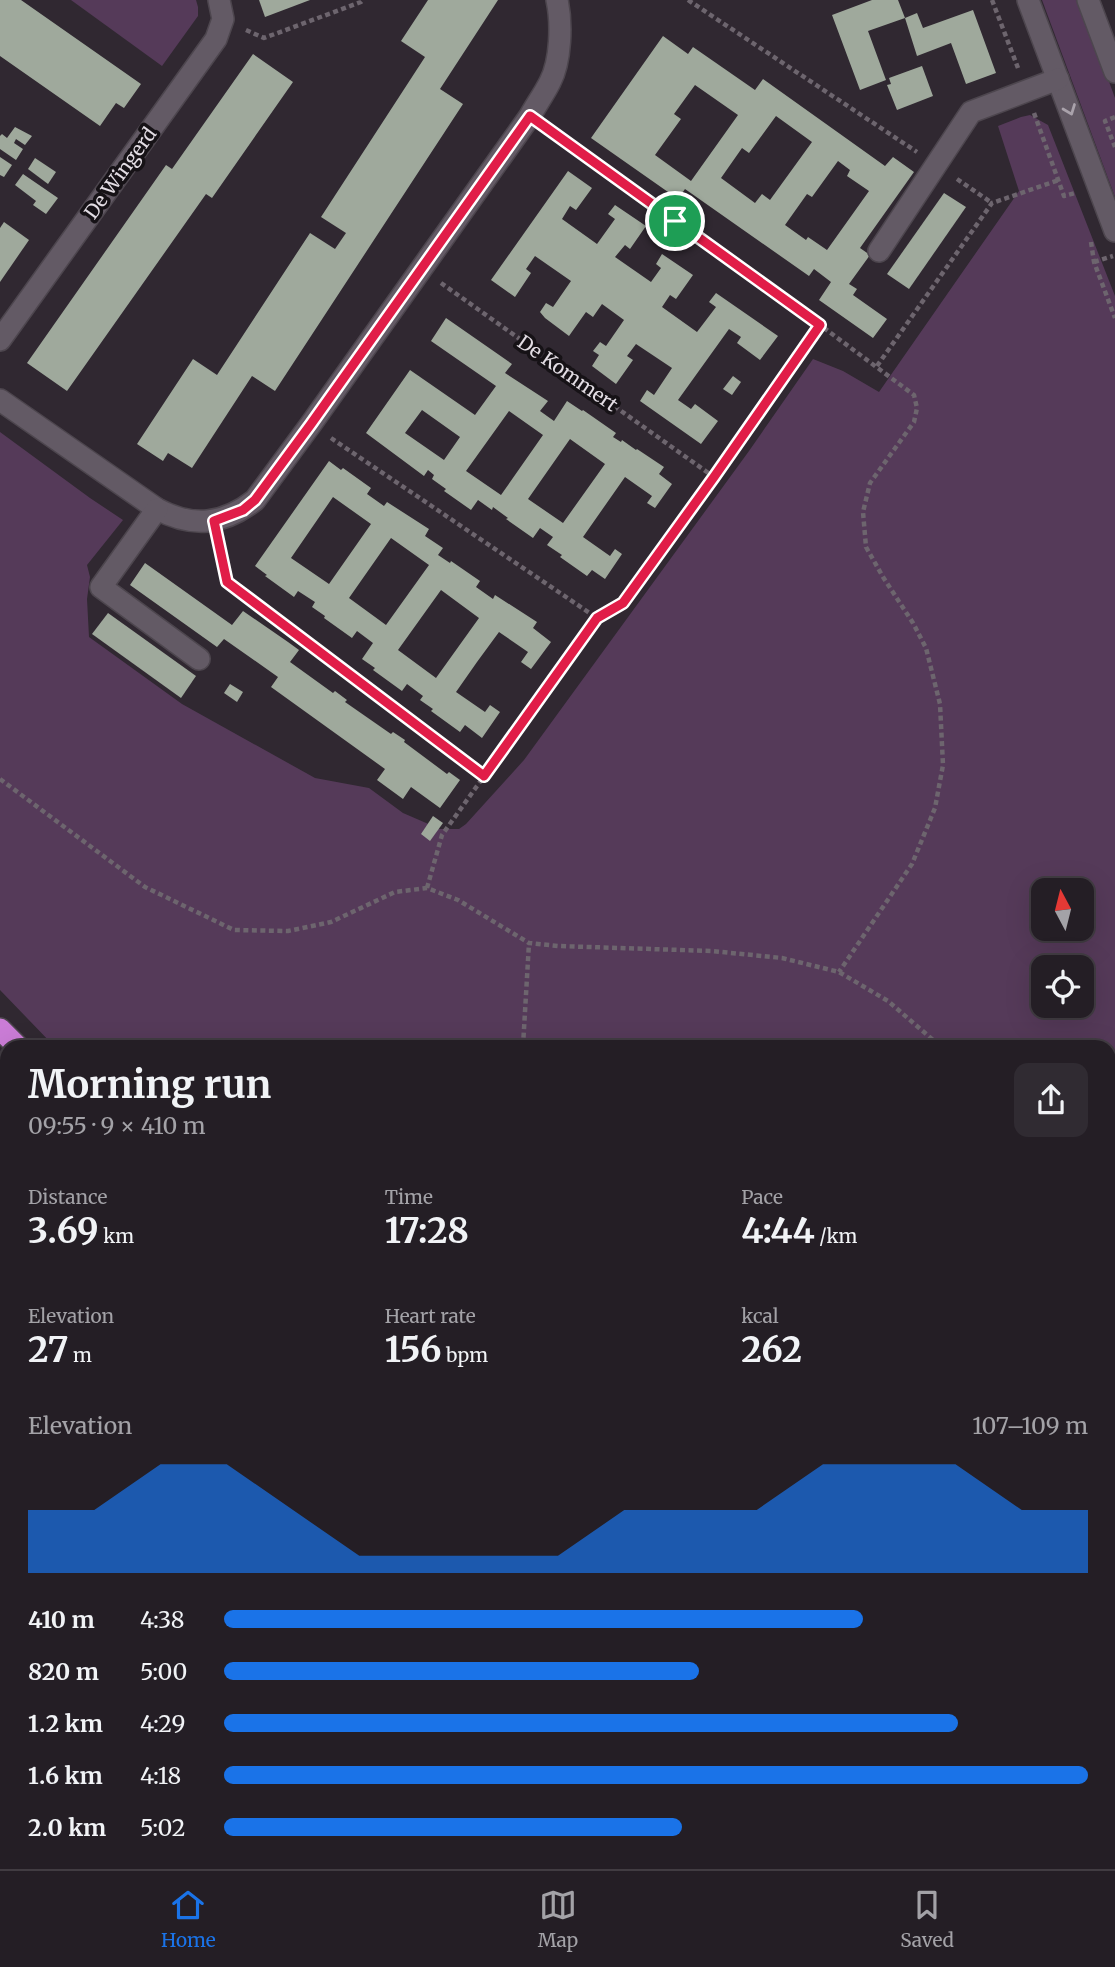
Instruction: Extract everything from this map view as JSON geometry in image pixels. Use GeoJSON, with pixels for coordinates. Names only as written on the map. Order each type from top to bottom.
{"type":"FeatureCollection","features":[{"type":"Feature","properties":{"kind":"street"},"geometry":{"type":"LineString","coordinates":[[0,400],[170,516],[199,522],[214,521],[243,510],[255,500],[311,424],[530,116],[551,80],[560,43],[557,0]]}},
{"type":"Feature","properties":{"kind":"street"},"geometry":{"type":"LineString","coordinates":[[1028,0],[1115,231]]}},
{"type":"Feature","properties":{"kind":"street"},"geometry":{"type":"LineString","coordinates":[[1088,0],[1115,72]]}},
{"type":"Feature","properties":{"kind":"street","name":"De Wingerd"},"geometry":{"type":"LineString","coordinates":[[0,340],[216,38],[221,9]]}},
{"type":"Feature","properties":{"kind":"street"},"geometry":{"type":"LineString","coordinates":[[879,251],[971,112],[1058,79]]}},
{"type":"Feature","properties":{"kind":"street"},"geometry":{"type":"LineString","coordinates":[[157,509],[101,587],[199,659]]}},
{"type":"Feature","properties":{"kind":"path"},"geometry":{"type":"LineString","coordinates":[[221,9],[264,38],[363,0]]}},
{"type":"Feature","properties":{"kind":"path"},"geometry":{"type":"LineString","coordinates":[[688,0],[992,203]]}},
{"type":"Feature","properties":{"kind":"path"},"geometry":{"type":"LineString","coordinates":[[530,116],[914,395],[917,408],[914,422],[870,483],[863,512],[866,547],[926,648],[940,704],[943,765],[935,808],[912,864],[839,972]]}},
{"type":"Feature","properties":{"kind":"path"},"geometry":{"type":"LineString","coordinates":[[1115,117],[1105,121],[1115,147]]}},
{"type":"Feature","properties":{"kind":"path"},"geometry":{"type":"LineString","coordinates":[[877,366],[992,203],[1059,180]]}},
{"type":"Feature","properties":{"kind":"path"},"geometry":{"type":"LineString","coordinates":[[1115,255],[1094,262],[1115,318]]}},
{"type":"Feature","properties":{"kind":"path","name":"De Kommert"},"geometry":{"type":"LineString","coordinates":[[422,269],[714,477]]}},
{"type":"Feature","properties":{"kind":"path"},"geometry":{"type":"LineString","coordinates":[[427,888],[442,835],[597,618],[623,603],[820,325]]}},
{"type":"Feature","properties":{"kind":"path"},"geometry":{"type":"LineString","coordinates":[[311,424],[597,618]]}},
{"type":"Feature","properties":{"kind":"path"},"geometry":{"type":"LineString","coordinates":[[214,521],[227,582],[484,776]]}},
{"type":"Feature","properties":{"kind":"path"},"geometry":{"type":"LineString","coordinates":[[0,779],[145,887],[234,930],[288,931],[331,922],[395,892],[427,888],[458,900],[529,943],[723,952],[782,958],[839,972],[888,1002],[933,1040]]}},
{"type":"Feature","properties":{"kind":"path"},"geometry":{"type":"LineString","coordinates":[[523,1040],[529,943]]}},
{"type":"Feature","properties":{"kind":"shaded area"},"geometry":{"type":"Polygon","coordinates":[[[71,0],[196,0],[198,16],[162,66],[71,0]]]}},
{"type":"Feature","properties":{"kind":"shaded area"},"geometry":{"type":"Polygon","coordinates":[[[1042,0],[1079,0],[1115,98],[1115,197],[1042,0]]]}},
{"type":"Feature","properties":{"kind":"shaded area"},"geometry":{"type":"Polygon","coordinates":[[[1030,115],[1048,125],[1115,296],[1115,1040],[48,1040],[0,990],[0,432],[123,520],[87,565],[90,577],[87,599],[89,637],[182,704],[315,778],[369,788],[403,813],[440,829],[459,829],[524,760],[813,359],[843,371],[879,392],[1019,191],[998,126],[1030,115]]]}},
{"type":"Feature","properties":{"kind":"building"},"geometry":{"type":"Polygon","coordinates":[[[0,0],[21,0],[141,84],[124,108],[116,103],[100,126],[0,56],[0,0]]]}},
{"type":"Feature","properties":{"kind":"building"},"geometry":{"type":"Polygon","coordinates":[[[259,0],[310,0],[265,17],[259,0]]]}},
{"type":"Feature","properties":{"kind":"building"},"geometry":{"type":"Polygon","coordinates":[[[428,0],[498,0],[440,89],[463,104],[275,391],[252,376],[192,468],[168,453],[163,461],[137,444],[193,359],[217,375],[310,233],[335,249],[346,233],[321,217],[425,57],[401,41],[428,0]]]}},
{"type":"Feature","properties":{"kind":"building"},"geometry":{"type":"Polygon","coordinates":[[[872,0],[898,0],[905,18],[868,31],[886,80],[860,90],[832,15],[872,0]]]}},
{"type":"Feature","properties":{"kind":"building"},"geometry":{"type":"Polygon","coordinates":[[[973,10],[996,73],[966,84],[951,43],[917,56],[905,18],[917,13],[923,28],[973,10]]]}},
{"type":"Feature","properties":{"kind":"building"},"geometry":{"type":"Polygon","coordinates":[[[663,36],[688,54],[693,47],[755,90],[763,79],[885,166],[893,157],[914,172],[860,248],[870,255],[849,284],[857,289],[853,295],[887,319],[873,338],[819,300],[831,282],[814,269],[809,276],[685,189],[678,199],[591,138],[663,36]],[[695,85],[674,114],[681,119],[655,155],[691,181],[738,115],[695,85]],[[776,116],[749,153],[742,148],[721,178],[755,203],[762,194],[770,200],[812,142],[776,116]],[[838,161],[812,197],[807,194],[785,225],[806,240],[808,237],[827,250],[869,191],[847,176],[850,170],[838,161]]]}},
{"type":"Feature","properties":{"kind":"building"},"geometry":{"type":"Polygon","coordinates":[[[253,54],[293,82],[212,198],[206,194],[67,391],[27,363],[166,165],[172,169],[253,54]]]}},
{"type":"Feature","properties":{"kind":"building"},"geometry":{"type":"Polygon","coordinates":[[[922,66],[933,96],[897,110],[887,85],[891,84],[889,78],[922,66]]]}},
{"type":"Feature","properties":{"kind":"building"},"geometry":{"type":"Polygon","coordinates":[[[15,127],[32,136],[25,145],[16,139],[14,143],[23,149],[16,160],[0,149],[0,136],[2,134],[7,138],[15,127]]]}},
{"type":"Feature","properties":{"kind":"building"},"geometry":{"type":"Polygon","coordinates":[[[0,157],[12,165],[4,177],[0,175],[0,157]]]}},
{"type":"Feature","properties":{"kind":"building"},"geometry":{"type":"Polygon","coordinates":[[[35,158],[56,172],[48,184],[28,169],[35,158]]]}},
{"type":"Feature","properties":{"kind":"building"},"geometry":{"type":"Polygon","coordinates":[[[568,171],[592,188],[576,210],[570,206],[562,219],[597,244],[615,219],[608,214],[615,205],[646,226],[630,249],[625,245],[615,257],[651,282],[661,268],[656,264],[662,254],[693,275],[676,299],[670,295],[662,307],[697,332],[716,307],[709,302],[716,293],[778,336],[760,360],[737,343],[741,337],[729,329],[678,400],[691,409],[695,404],[718,421],[701,444],[640,401],[647,390],[654,395],[672,368],[636,344],[627,356],[633,360],[616,384],[592,366],[599,355],[593,351],[600,342],[606,346],[624,320],[602,304],[593,317],[586,312],[569,336],[540,312],[546,303],[553,307],[571,281],[535,256],[526,269],[531,273],[515,297],[491,280],[568,171]]]}},
{"type":"Feature","properties":{"kind":"building"},"geometry":{"type":"Polygon","coordinates":[[[23,174],[58,198],[46,214],[33,205],[36,201],[15,185],[23,174]]]}},
{"type":"Feature","properties":{"kind":"building"},"geometry":{"type":"Polygon","coordinates":[[[944,193],[966,207],[909,289],[887,274],[944,193]]]}},
{"type":"Feature","properties":{"kind":"building"},"geometry":{"type":"Polygon","coordinates":[[[4,222],[29,240],[0,282],[0,228],[4,222]]]}},
{"type":"Feature","properties":{"kind":"building"},"geometry":{"type":"Polygon","coordinates":[[[446,318],[512,364],[505,373],[548,401],[540,411],[554,421],[567,401],[616,433],[613,437],[664,467],[659,474],[672,484],[655,508],[647,503],[652,496],[625,477],[583,537],[610,556],[615,549],[622,554],[605,579],[592,570],[587,576],[560,557],[562,555],[547,545],[553,537],[540,528],[533,538],[493,507],[492,510],[478,500],[471,510],[444,491],[446,489],[432,479],[434,475],[428,470],[424,476],[366,433],[410,370],[475,415],[496,386],[431,341],[446,318]],[[422,410],[405,433],[444,460],[460,437],[422,410]],[[509,411],[466,471],[501,495],[543,435],[509,411]],[[570,439],[528,499],[563,523],[605,464],[570,439]]]}},
{"type":"Feature","properties":{"kind":"building"},"geometry":{"type":"Polygon","coordinates":[[[733,376],[741,382],[732,395],[723,389],[733,376]]]}},
{"type":"Feature","properties":{"kind":"building"},"geometry":{"type":"Polygon","coordinates":[[[329,461],[371,488],[367,494],[384,506],[387,502],[429,529],[425,536],[443,548],[438,555],[480,581],[476,587],[493,599],[495,595],[537,622],[533,628],[551,642],[531,669],[521,662],[528,652],[499,632],[477,662],[456,692],[485,712],[490,705],[500,712],[482,738],[465,725],[460,732],[431,711],[433,709],[420,700],[423,696],[407,684],[402,691],[373,670],[375,668],[362,659],[373,643],[357,631],[352,638],[312,607],[315,602],[298,591],[294,597],[255,566],[329,461]],[[333,497],[291,558],[329,584],[371,524],[333,497]],[[391,538],[349,598],[386,625],[429,565],[391,538]],[[441,590],[398,650],[436,678],[479,618],[441,590]]]}},
{"type":"Feature","properties":{"kind":"building"},"geometry":{"type":"Polygon","coordinates":[[[145,563],[232,625],[243,611],[288,642],[299,650],[290,662],[333,693],[335,691],[347,700],[345,702],[391,734],[393,732],[405,740],[404,742],[447,774],[449,772],[460,780],[440,808],[411,787],[403,799],[377,780],[385,769],[271,687],[278,677],[224,639],[217,647],[130,585],[145,563]]]}},
{"type":"Feature","properties":{"kind":"building"},"geometry":{"type":"Polygon","coordinates":[[[108,613],[196,676],[181,698],[92,634],[108,613]]]}},
{"type":"Feature","properties":{"kind":"building"},"geometry":{"type":"Polygon","coordinates":[[[230,684],[243,692],[237,702],[224,693],[230,684]]]}},
{"type":"Feature","properties":{"kind":"building"},"geometry":{"type":"Polygon","coordinates":[[[433,816],[443,823],[430,841],[421,834],[433,816]]]}},
{"type":"Feature","properties":{"kind":"route"},"geometry":{"type":"LineString","coordinates":[[530,116],[675,221],[820,325],[623,603],[597,618],[484,776],[227,582],[214,521],[243,510],[255,500],[530,116]]}}]}
